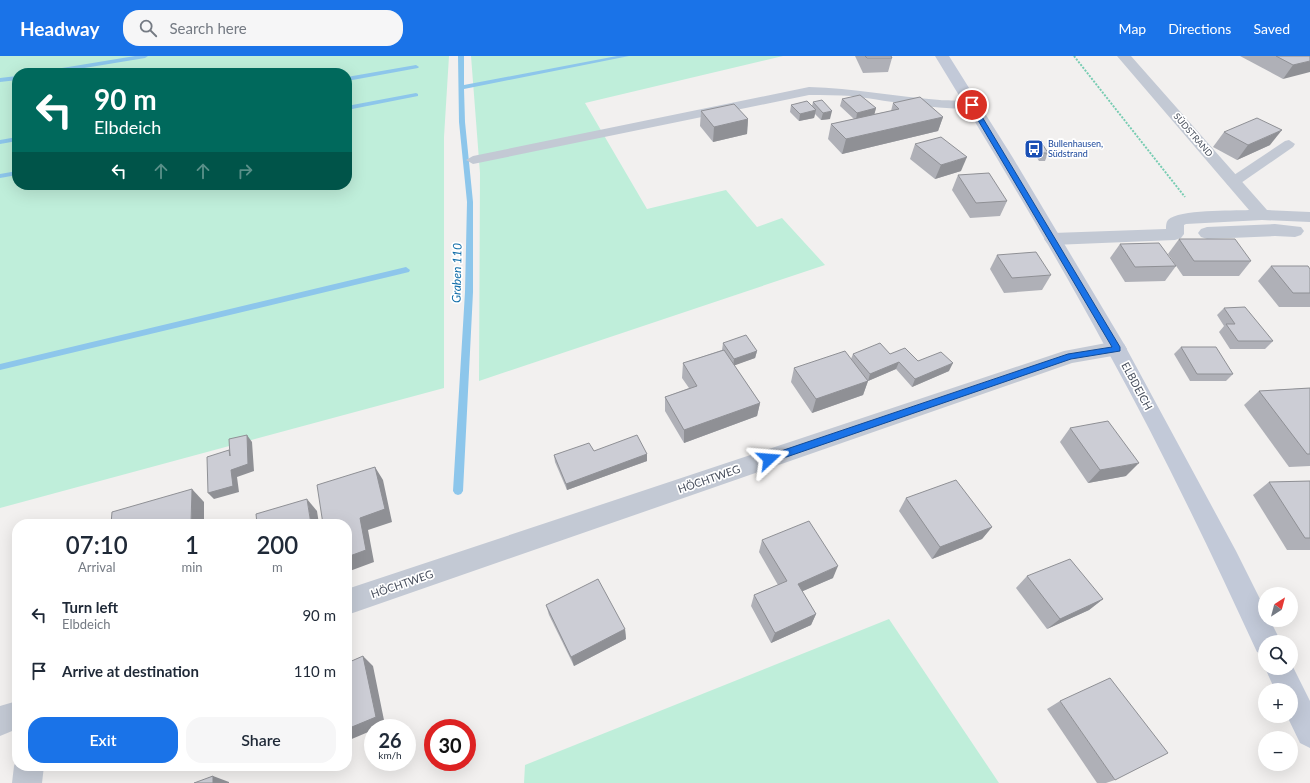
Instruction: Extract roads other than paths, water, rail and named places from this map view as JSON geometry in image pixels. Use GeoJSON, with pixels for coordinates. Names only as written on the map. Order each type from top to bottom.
{"type":"FeatureCollection","features":[{"type":"Feature","properties":{"kind":"street","name":"ELBDEICH"},"geometry":{"type":"LineString","coordinates":[[942,56],[1053,239],[1117,349],[1227,559],[1264,635]]}},
{"type":"Feature","properties":{"kind":"street","name":"SÜDSTRAND"},"geometry":{"type":"LineString","coordinates":[[1124,56],[1262,215]]}},
{"type":"Feature","properties":{"kind":"street"},"geometry":{"type":"LineString","coordinates":[[1175,234],[1175,223],[1182,219],[1262,215],[1310,217]]}},
{"type":"Feature","properties":{"kind":"street"},"geometry":{"type":"LineString","coordinates":[[1053,239],[1274,230],[1310,232]]}},
{"type":"Feature","properties":{"kind":"street","name":"HÖCHTWEG"},"geometry":{"type":"LineString","coordinates":[[352,600],[1071,356],[1117,349]]}},
{"type":"Feature","properties":{"kind":"street"},"geometry":{"type":"LineString","coordinates":[[1298,708],[1310,734]]}},
{"type":"Feature","properties":{"kind":"street"},"geometry":{"type":"LineString","coordinates":[[0,720],[12,716]]}},
{"type":"Feature","properties":{"kind":"street"},"geometry":{"type":"LineString","coordinates":[[27,783],[28,771]]}},
{"type":"Feature","properties":{"kind":"lane"},"geometry":{"type":"LineString","coordinates":[[473,160],[809,92],[834,90],[943,105],[972,105]]}},
{"type":"Feature","properties":{"kind":"lane"},"geometry":{"type":"LineString","coordinates":[[1233,182],[1289,144]]}},
{"type":"Feature","properties":{"kind":"waterway"},"geometry":{"type":"LineString","coordinates":[[74,68],[145,56]]}},
{"type":"Feature","properties":{"kind":"waterway","name":"Graben 110"},"geometry":{"type":"LineString","coordinates":[[458,491],[469,292],[470,202],[462,122],[461,56]]}},
{"type":"Feature","properties":{"kind":"waterway"},"geometry":{"type":"LineString","coordinates":[[464,87],[626,56]]}},
{"type":"Feature","properties":{"kind":"waterway"},"geometry":{"type":"LineString","coordinates":[[352,78],[416,67]]}},
{"type":"Feature","properties":{"kind":"waterway"},"geometry":{"type":"LineString","coordinates":[[0,80],[12,79]]}},
{"type":"Feature","properties":{"kind":"waterway"},"geometry":{"type":"LineString","coordinates":[[352,107],[416,95]]}},
{"type":"Feature","properties":{"kind":"waterway"},"geometry":{"type":"LineString","coordinates":[[0,142],[12,140]]}},
{"type":"Feature","properties":{"kind":"waterway"},"geometry":{"type":"LineString","coordinates":[[0,176],[12,174]]}},
{"type":"Feature","properties":{"kind":"waterway"},"geometry":{"type":"LineString","coordinates":[[0,367],[406,270]]}},
{"type":"Feature","properties":{"kind":"place","name":"Bullenhausen, Südstrand"},"geometry":{"type":"Point","coordinates":[1034,149]}}]}
